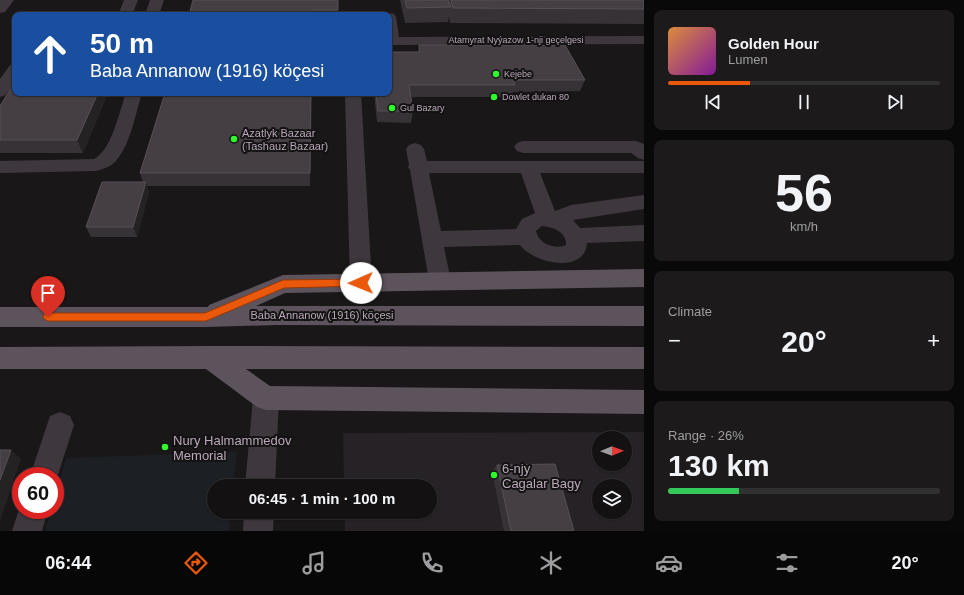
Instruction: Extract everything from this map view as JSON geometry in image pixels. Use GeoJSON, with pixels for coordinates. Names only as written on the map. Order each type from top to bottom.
{"type":"FeatureCollection","features":[{"type":"Feature","properties":{"kind":"main road"},"geometry":{"type":"LineString","coordinates":[[206,317],[283,284],[644,278]]}},
{"type":"Feature","properties":{"kind":"main road","name":"Baba Annanow (1916) köçesi"},"geometry":{"type":"LineString","coordinates":[[0,316],[644,316]]}},
{"type":"Feature","properties":{"kind":"main road"},"geometry":{"type":"LineString","coordinates":[[0,358],[644,358]]}},
{"type":"Feature","properties":{"kind":"main road"},"geometry":{"type":"LineString","coordinates":[[209,358],[266,398],[644,402]]}},
{"type":"Feature","properties":{"kind":"street"},"geometry":{"type":"LineString","coordinates":[[0,9],[7,0]]}},
{"type":"Feature","properties":{"kind":"street"},"geometry":{"type":"LineString","coordinates":[[126,12],[131,0]]}},
{"type":"Feature","properties":{"kind":"street"},"geometry":{"type":"LineString","coordinates":[[153,12],[157,0]]}},
{"type":"Feature","properties":{"kind":"street","name":"Atamyrat Nyýazow 1-nji geçelgesi"},"geometry":{"type":"LineString","coordinates":[[392,41],[644,40]]}},
{"type":"Feature","properties":{"kind":"street"},"geometry":{"type":"LineString","coordinates":[[0,92],[12,73]]}},
{"type":"Feature","properties":{"kind":"street"},"geometry":{"type":"LineString","coordinates":[[0,167],[96,165],[104,161],[110,156],[114,147],[133,96]]}},
{"type":"Feature","properties":{"kind":"street"},"geometry":{"type":"LineString","coordinates":[[352,96],[361,283]]}},
{"type":"Feature","properties":{"kind":"street"},"geometry":{"type":"LineString","coordinates":[[523,147],[636,147],[644,154]]}},
{"type":"Feature","properties":{"kind":"street"},"geometry":{"type":"LineString","coordinates":[[440,281],[416,158],[528,167],[644,167]]}},
{"type":"Feature","properties":{"kind":"street"},"geometry":{"type":"LineString","coordinates":[[528,167],[552,220],[568,227],[575,236],[577,242],[575,248],[570,253],[559,256],[545,254],[530,244],[526,237],[525,231],[532,221],[552,220],[571,212],[644,202]]}},
{"type":"Feature","properties":{"kind":"street"},"geometry":{"type":"LineString","coordinates":[[575,236],[644,233]]}},
{"type":"Feature","properties":{"kind":"street"},"geometry":{"type":"LineString","coordinates":[[432,239],[526,237]]}},
{"type":"Feature","properties":{"kind":"street"},"geometry":{"type":"LineString","coordinates":[[260,479],[266,398]]}},
{"type":"Feature","properties":{"kind":"street"},"geometry":{"type":"LineString","coordinates":[[47,467],[60,425]]}},
{"type":"Feature","properties":{"kind":"street"},"geometry":{"type":"LineString","coordinates":[[27,531],[30,519]]}},
{"type":"Feature","properties":{"kind":"street"},"geometry":{"type":"LineString","coordinates":[[258,531],[259,519]]}},
{"type":"Feature","properties":{"kind":"shaded area","name":"6-njy Cagalar Bagy"},"geometry":{"type":"Polygon","coordinates":[[[592,432],[592,471],[632,471],[632,432],[644,432],[644,531],[345,531],[345,519],[437,519],[437,479],[344,479],[343,433],[592,432]]]}},
{"type":"Feature","properties":{"kind":"shaded area"},"geometry":{"type":"Polygon","coordinates":[[[237,452],[234,479],[207,479],[207,519],[230,519],[229,531],[45,531],[48,519],[64,519],[64,467],[66,458],[237,452]]]}},
{"type":"Feature","properties":{"kind":"building"},"geometry":{"type":"Polygon","coordinates":[[[193,0],[338,0],[338,10],[312,10],[312,12],[190,12],[193,0]]]}},
{"type":"Feature","properties":{"kind":"building"},"geometry":{"type":"Polygon","coordinates":[[[405,0],[448,0],[451,7],[407,8],[405,0]]]}},
{"type":"Feature","properties":{"kind":"building"},"geometry":{"type":"Polygon","coordinates":[[[451,0],[644,0],[644,9],[453,8],[451,0]]]}},
{"type":"Feature","properties":{"kind":"building"},"geometry":{"type":"Polygon","coordinates":[[[419,45],[565,45],[585,80],[513,80],[515,85],[409,85],[413,111],[378,111],[376,96],[392,96],[392,52],[420,52],[419,45]]]}},
{"type":"Feature","properties":{"kind":"building"},"geometry":{"type":"Polygon","coordinates":[[[12,87],[12,96],[97,96],[77,140],[0,140],[0,106],[12,87]]]}},
{"type":"Feature","properties":{"kind":"building","name":"Azatlyk Bazaar (Tashauz Bazaar)"},"geometry":{"type":"Polygon","coordinates":[[[164,96],[311,96],[310,173],[140,173],[164,96]]]}},
{"type":"Feature","properties":{"kind":"building"},"geometry":{"type":"Polygon","coordinates":[[[102,182],[146,182],[133,227],[86,227],[102,182]]]}},
{"type":"Feature","properties":{"kind":"building"},"geometry":{"type":"Polygon","coordinates":[[[0,450],[11,450],[0,480],[0,450]]]}},
{"type":"Feature","properties":{"kind":"building"},"geometry":{"type":"Polygon","coordinates":[[[555,464],[574,531],[511,531],[497,465],[555,464]]]}},
{"type":"Feature","properties":{"kind":"place","name":"Kejebe"},"geometry":{"type":"Point","coordinates":[496,74]}},
{"type":"Feature","properties":{"kind":"place","name":"Dowlet dukan 80"},"geometry":{"type":"Point","coordinates":[494,97]}},
{"type":"Feature","properties":{"kind":"place","name":"Gul Bazary"},"geometry":{"type":"Point","coordinates":[392,108]}},
{"type":"Feature","properties":{"kind":"place","name":"Azatlyk Bazaar (Tashauz Bazaar)"},"geometry":{"type":"Point","coordinates":[234,139]}},
{"type":"Feature","properties":{"kind":"place","name":"Nury Halmammedov Memorial"},"geometry":{"type":"Point","coordinates":[165,447]}},
{"type":"Feature","properties":{"kind":"place","name":"6-njy Cagalar Bagy"},"geometry":{"type":"Point","coordinates":[494,475]}},
{"type":"Feature","properties":{"kind":"route"},"geometry":{"type":"LineString","coordinates":[[48,317],[206,317],[283,284],[361,283]]}}]}
